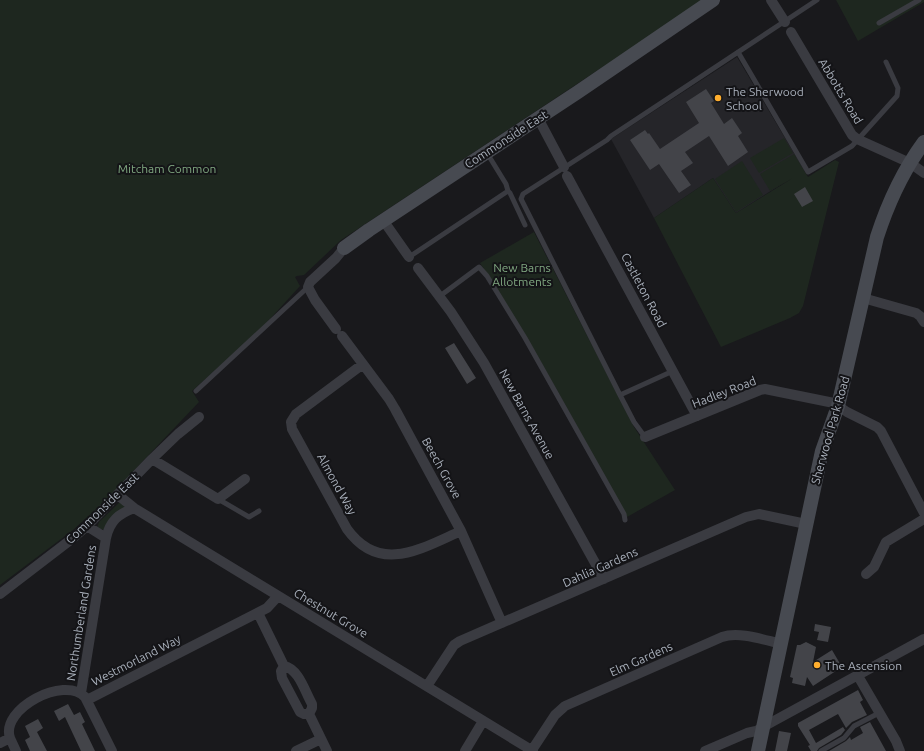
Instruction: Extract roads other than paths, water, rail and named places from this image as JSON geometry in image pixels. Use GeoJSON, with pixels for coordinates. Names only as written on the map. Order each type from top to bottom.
{"type":"FeatureCollection","features":[{"type":"Feature","properties":{"kind":"street","name":"Commonside East"},"geometry":{"type":"LineString","coordinates":[[308,287],[310,282],[336,258],[344,248],[713,0]]}},
{"type":"Feature","properties":{"kind":"street"},"geometry":{"type":"LineString","coordinates":[[772,0],[785,22]]}},
{"type":"Feature","properties":{"kind":"street","name":"Abbotts Road"},"geometry":{"type":"LineString","coordinates":[[791,32],[852,135],[910,163],[924,173]]}},
{"type":"Feature","properties":{"kind":"street","name":"Castleton Road"},"geometry":{"type":"LineString","coordinates":[[538,118],[697,416]]}},
{"type":"Feature","properties":{"kind":"street","name":"Sherwood Park Road"},"geometry":{"type":"LineString","coordinates":[[758,751],[823,447],[838,406],[877,237],[885,212],[894,192],[910,163],[924,142]]}},
{"type":"Feature","properties":{"kind":"street"},"geometry":{"type":"LineString","coordinates":[[384,220],[409,257]]}},
{"type":"Feature","properties":{"kind":"street","name":"New Barns Avenue"},"geometry":{"type":"LineString","coordinates":[[418,268],[440,296],[484,363],[604,579]]}},
{"type":"Feature","properties":{"kind":"street","name":"Beech Grove"},"geometry":{"type":"LineString","coordinates":[[308,287],[315,300],[389,399],[461,531],[502,623]]}},
{"type":"Feature","properties":{"kind":"street"},"geometry":{"type":"LineString","coordinates":[[863,298],[916,312],[924,322]]}},
{"type":"Feature","properties":{"kind":"street","name":"Almond Way"},"geometry":{"type":"LineString","coordinates":[[363,364],[296,414],[291,422],[292,429],[347,529],[356,539],[367,547],[380,553],[394,555],[410,553],[461,531]]}},
{"type":"Feature","properties":{"kind":"street","name":"Hadley Road"},"geometry":{"type":"LineString","coordinates":[[645,437],[765,389],[831,402],[877,427],[881,431],[924,513]]}},
{"type":"Feature","properties":{"kind":"street","name":"Commonside East"},"geometry":{"type":"LineString","coordinates":[[0,594],[87,526],[152,459],[178,434],[200,417]]}},
{"type":"Feature","properties":{"kind":"street"},"geometry":{"type":"LineString","coordinates":[[152,459],[218,499],[245,479]]}},
{"type":"Feature","properties":{"kind":"street","name":"Chestnut Grove"},"geometry":{"type":"LineString","coordinates":[[118,494],[134,508],[532,751]]}},
{"type":"Feature","properties":{"kind":"street","name":"Northumberland Gardens"},"geometry":{"type":"LineString","coordinates":[[84,696],[106,538],[112,522],[118,516],[134,508]]}},
{"type":"Feature","properties":{"kind":"street","name":"Dahlia Gardens"},"geometry":{"type":"LineString","coordinates":[[427,686],[454,645],[460,641],[752,515],[764,515],[806,524]]}},
{"type":"Feature","properties":{"kind":"street"},"geometry":{"type":"LineString","coordinates":[[866,574],[874,567],[886,542],[924,519]]}},
{"type":"Feature","properties":{"kind":"street","name":"Northumberland Gardens"},"geometry":{"type":"LineString","coordinates":[[87,526],[106,538]]}},
{"type":"Feature","properties":{"kind":"street","name":"Westmorland Way"},"geometry":{"type":"LineString","coordinates":[[6,732],[17,713],[35,698],[56,691],[73,690],[84,696],[258,613],[271,606],[278,596]]}},
{"type":"Feature","properties":{"kind":"street"},"geometry":{"type":"LineString","coordinates":[[258,613],[284,666],[288,667],[296,674],[312,704],[310,714],[328,751]]}},
{"type":"Feature","properties":{"kind":"street","name":"Elm Gardens"},"geometry":{"type":"LineString","coordinates":[[532,751],[555,715],[565,706],[722,637],[728,635],[739,635],[782,644]]}},
{"type":"Feature","properties":{"kind":"street"},"geometry":{"type":"LineString","coordinates":[[705,751],[747,733],[756,731],[924,639]]}},
{"type":"Feature","properties":{"kind":"street"},"geometry":{"type":"LineString","coordinates":[[284,666],[281,671],[282,678],[300,712],[310,714]]}},
{"type":"Feature","properties":{"kind":"street"},"geometry":{"type":"LineString","coordinates":[[858,676],[896,741],[900,751]]}},
{"type":"Feature","properties":{"kind":"street"},"geometry":{"type":"LineString","coordinates":[[84,696],[112,751]]}},
{"type":"Feature","properties":{"kind":"street"},"geometry":{"type":"LineString","coordinates":[[465,751],[484,721]]}},
{"type":"Feature","properties":{"kind":"street"},"geometry":{"type":"LineString","coordinates":[[0,743],[6,732]]}},
{"type":"Feature","properties":{"kind":"street"},"geometry":{"type":"LineString","coordinates":[[6,732],[16,751]]}},
{"type":"Feature","properties":{"kind":"street"},"geometry":{"type":"LineString","coordinates":[[296,751],[321,739]]}},
{"type":"Feature","properties":{"kind":"lane"},"geometry":{"type":"LineString","coordinates":[[645,437],[634,422],[588,334],[521,199],[523,194],[566,171],[611,136],[817,0]]}},
{"type":"Feature","properties":{"kind":"lane"},"geometry":{"type":"LineString","coordinates":[[879,24],[919,0]]}},
{"type":"Feature","properties":{"kind":"lane"},"geometry":{"type":"LineString","coordinates":[[738,52],[808,172],[852,146],[897,96],[898,88],[886,62]]}},
{"type":"Feature","properties":{"kind":"lane"},"geometry":{"type":"LineString","coordinates":[[486,152],[506,184],[525,225]]}},
{"type":"Feature","properties":{"kind":"lane"},"geometry":{"type":"LineString","coordinates":[[409,257],[508,191]]}},
{"type":"Feature","properties":{"kind":"lane"},"geometry":{"type":"LineString","coordinates":[[440,296],[474,269],[479,267],[525,338],[624,514],[625,520]]}},
{"type":"Feature","properties":{"kind":"lane"},"geometry":{"type":"LineString","coordinates":[[196,391],[308,287]]}},
{"type":"Feature","properties":{"kind":"lane"},"geometry":{"type":"LineString","coordinates":[[620,395],[673,371]]}},
{"type":"Feature","properties":{"kind":"lane"},"geometry":{"type":"LineString","coordinates":[[218,499],[250,517],[259,512]]}},
{"type":"Feature","properties":{"kind":"lane"},"geometry":{"type":"LineString","coordinates":[[821,751],[844,738],[854,726],[879,713]]}},
{"type":"Feature","properties":{"kind":"place","name":"The Sherwood School"},"geometry":{"type":"Point","coordinates":[718,98]}},
{"type":"Feature","properties":{"kind":"place","name":"The Ascension"},"geometry":{"type":"Point","coordinates":[817,665]}},
{"type":"Feature","properties":{"kind":"park label","name":"Mitcham Common"},"geometry":{"type":"Point","coordinates":[167,168]}},
{"type":"Feature","properties":{"kind":"park label","name":"New Barns Allotments"},"geometry":{"type":"Point","coordinates":[522,274]}}]}
